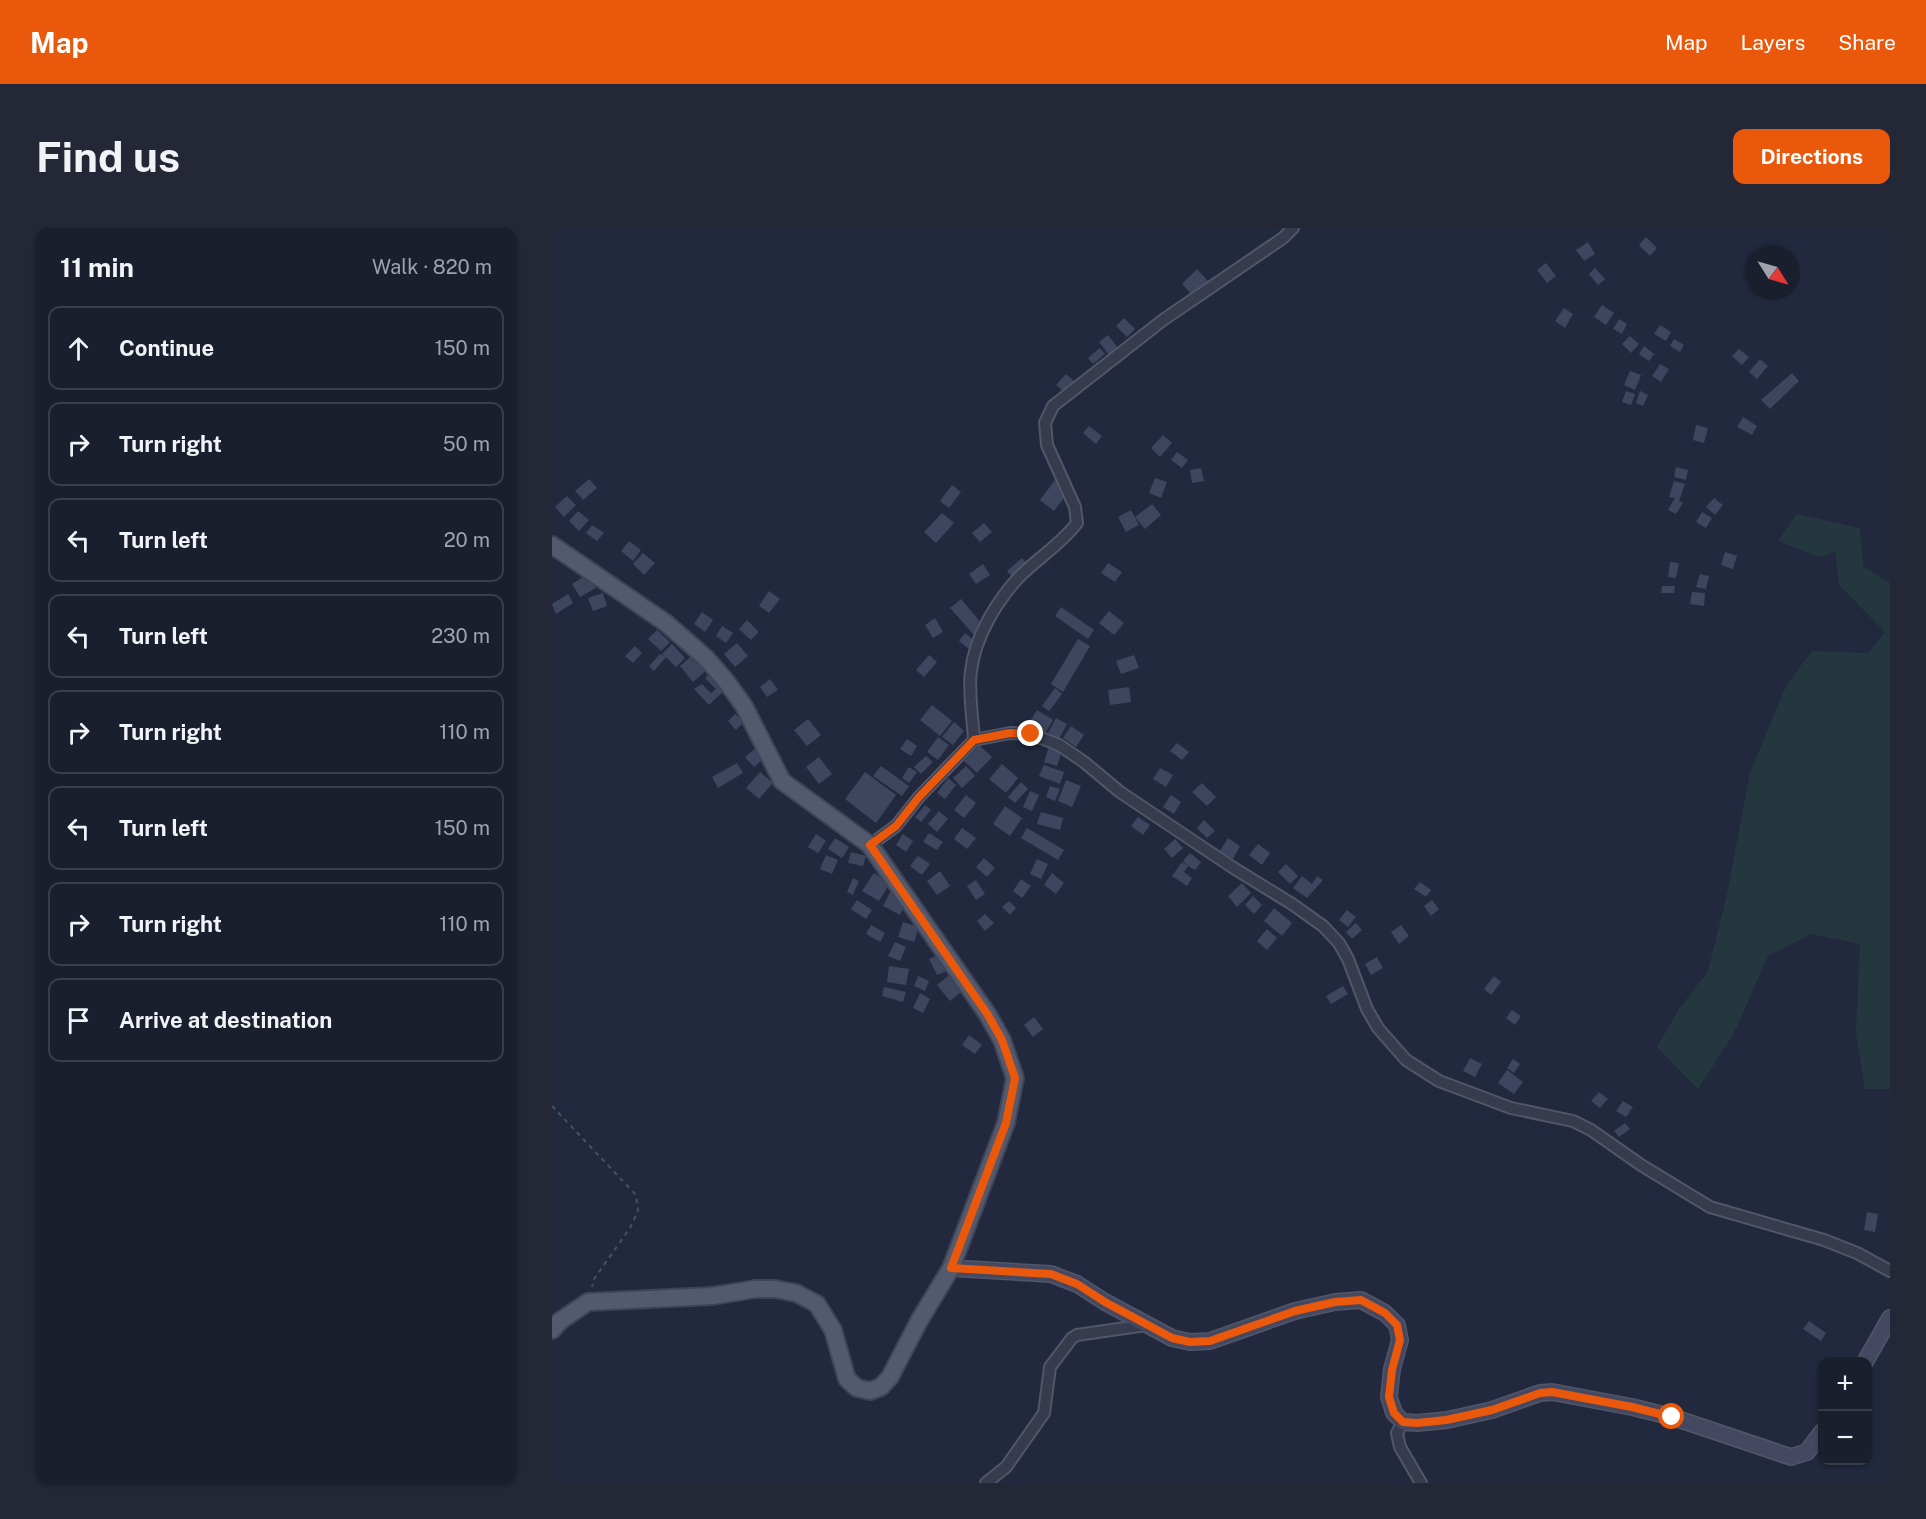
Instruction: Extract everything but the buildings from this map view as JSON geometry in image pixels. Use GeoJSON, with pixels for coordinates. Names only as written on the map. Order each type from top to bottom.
{"type":"FeatureCollection","features":[{"type":"Feature","properties":{"kind":"main road"},"geometry":{"type":"LineString","coordinates":[[552,545],[666,623],[706,658],[744,706],[782,781],[870,845],[988,1015],[1002,1040],[1015,1078],[1006,1123],[951,1268],[919,1321],[890,1377],[881,1387],[870,1391],[857,1388],[847,1379],[833,1330],[817,1304],[796,1293],[775,1289],[755,1289],[711,1296],[588,1302],[560,1321],[552,1330]]}},
{"type":"Feature","properties":{"kind":"main road"},"geometry":{"type":"LineString","coordinates":[[951,1268],[1051,1274],[1077,1284],[1105,1302],[1172,1338],[1190,1342],[1210,1341],[1295,1311],[1335,1302],[1361,1300],[1385,1313],[1397,1325],[1400,1340],[1392,1370],[1389,1397],[1394,1413],[1403,1422],[1446,1420],[1492,1410],[1540,1393],[1552,1392],[1672,1417],[1791,1457],[1808,1452],[1818,1438]]}},
{"type":"Feature","properties":{"kind":"main road"},"geometry":{"type":"LineString","coordinates":[[1868,1357],[1890,1318]]}},
{"type":"Feature","properties":{"kind":"street"},"geometry":{"type":"LineString","coordinates":[[974,740],[970,672],[980,635],[1019,578],[1068,535],[1077,523],[1075,507],[1047,445],[1045,423],[1053,406],[1163,320],[1282,238],[1293,228]]}},
{"type":"Feature","properties":{"kind":"street"},"geometry":{"type":"LineString","coordinates":[[870,845],[896,826],[926,790],[974,740],[1010,733],[1031,734],[1059,745],[1120,792],[1323,926],[1339,943],[1348,959],[1367,1009],[1378,1028],[1406,1060],[1439,1081],[1511,1108],[1573,1121],[1591,1130],[1641,1165],[1710,1207],[1824,1239],[1890,1271]]}},
{"type":"Feature","properties":{"kind":"street"},"geometry":{"type":"LineString","coordinates":[[986,1483],[1006,1467],[1044,1413],[1050,1367],[1072,1338],[1077,1335],[1147,1325]]}},
{"type":"Feature","properties":{"kind":"street"},"geometry":{"type":"LineString","coordinates":[[1403,1422],[1397,1433],[1400,1448],[1421,1483]]}},
{"type":"Feature","properties":{"kind":"path"},"geometry":{"type":"LineString","coordinates":[[552,1106],[636,1196],[638,1211],[634,1220],[594,1279],[588,1302]]}},
{"type":"Feature","properties":{"kind":"shaded area"},"geometry":{"type":"Polygon","coordinates":[[[1797,514],[1860,528],[1863,566],[1890,583],[1890,1089],[1865,1089],[1856,1033],[1860,944],[1811,934],[1768,956],[1733,1035],[1698,1089],[1657,1047],[1679,1009],[1708,971],[1727,895],[1750,772],[1787,684],[1812,651],[1868,653],[1885,632],[1839,585],[1835,552],[1819,557],[1778,541],[1797,514]]]}},
{"type":"Feature","properties":{"kind":"route"},"geometry":{"type":"LineString","coordinates":[[1031,734],[1010,733],[974,740],[919,797],[896,826],[870,845],[988,1015],[1002,1040],[1015,1078],[1006,1123],[951,1268],[1051,1274],[1077,1284],[1105,1302],[1172,1338],[1190,1342],[1210,1341],[1295,1311],[1335,1302],[1361,1300],[1385,1313],[1397,1325],[1400,1340],[1392,1370],[1389,1397],[1394,1413],[1403,1422],[1446,1420],[1492,1410],[1540,1393],[1552,1392],[1590,1398],[1672,1417]]}}]}
